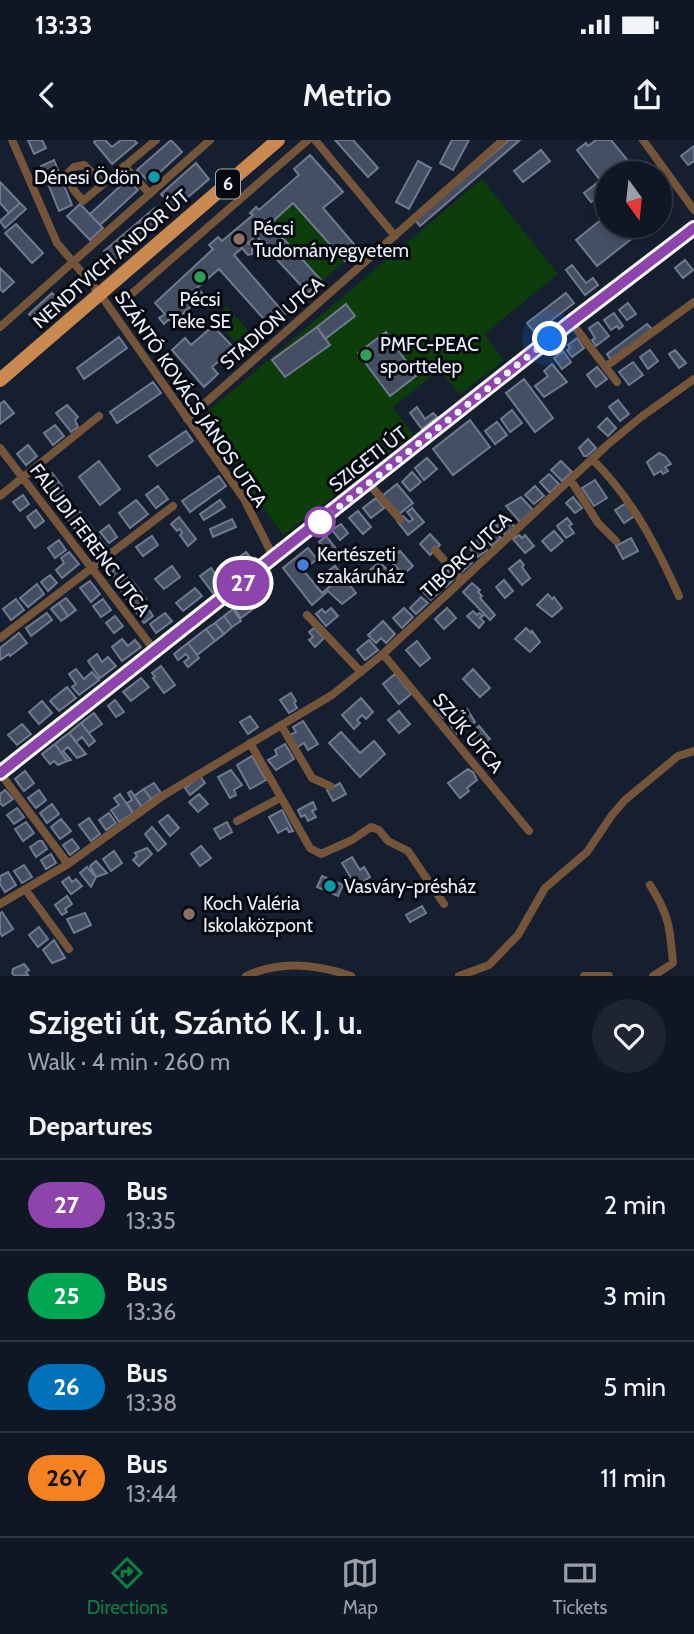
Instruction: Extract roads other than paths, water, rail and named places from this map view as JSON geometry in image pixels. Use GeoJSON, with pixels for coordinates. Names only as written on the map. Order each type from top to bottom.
{"type":"FeatureCollection","features":[{"type":"Feature","properties":{"kind":"main road","name":"NENDTVICH ANDOR ÚT"},"geometry":{"type":"LineString","coordinates":[[0,380],[278,140]]}},
{"type":"Feature","properties":{"kind":"street","name":"SZÁNTÓ KOVÁCS JÁNOS UTCA"},"geometry":{"type":"LineString","coordinates":[[12,140],[57,243],[100,294],[244,499],[274,558]]}},
{"type":"Feature","properties":{"kind":"street"},"geometry":{"type":"LineString","coordinates":[[103,183],[84,165],[74,167],[67,174],[83,201],[156,140]]}},
{"type":"Feature","properties":{"kind":"street"},"geometry":{"type":"LineString","coordinates":[[0,327],[210,140]]}},
{"type":"Feature","properties":{"kind":"street"},"geometry":{"type":"LineString","coordinates":[[129,296],[308,140]]}},
{"type":"Feature","properties":{"kind":"street"},"geometry":{"type":"LineString","coordinates":[[315,140],[395,236]]}},
{"type":"Feature","properties":{"kind":"street","name":"STADION UTCA"},"geometry":{"type":"LineString","coordinates":[[187,419],[503,140]]}},
{"type":"Feature","properties":{"kind":"street"},"geometry":{"type":"LineString","coordinates":[[643,140],[694,210]]}},
{"type":"Feature","properties":{"kind":"street"},"geometry":{"type":"LineString","coordinates":[[124,166],[150,194]]}},
{"type":"Feature","properties":{"kind":"street","name":"SZIGETI ÚT"},"geometry":{"type":"LineString","coordinates":[[0,773],[694,228]]}},
{"type":"Feature","properties":{"kind":"street"},"geometry":{"type":"LineString","coordinates":[[605,367],[694,302]]}},
{"type":"Feature","properties":{"kind":"street"},"geometry":{"type":"LineString","coordinates":[[0,313],[8,320]]}},
{"type":"Feature","properties":{"kind":"street"},"geometry":{"type":"LineString","coordinates":[[571,322],[617,382]]}},
{"type":"Feature","properties":{"kind":"street","name":"TIBORC UTCA"},"geometry":{"type":"LineString","coordinates":[[0,904],[68,864],[164,794],[332,695],[383,654],[641,416],[694,379]]}},
{"type":"Feature","properties":{"kind":"street"},"geometry":{"type":"LineString","coordinates":[[0,496],[99,416]]}},
{"type":"Feature","properties":{"kind":"street","name":"FALUDI FERENC UTCA"},"geometry":{"type":"LineString","coordinates":[[0,447],[155,651]]}},
{"type":"Feature","properties":{"kind":"street"},"geometry":{"type":"LineString","coordinates":[[592,459],[612,478],[635,509],[679,596]]}},
{"type":"Feature","properties":{"kind":"street"},"geometry":{"type":"LineString","coordinates":[[570,479],[598,523],[615,541]]}},
{"type":"Feature","properties":{"kind":"street"},"geometry":{"type":"LineString","coordinates":[[368,483],[400,519]]}},
{"type":"Feature","properties":{"kind":"street"},"geometry":{"type":"LineString","coordinates":[[0,638],[173,506]]}},
{"type":"Feature","properties":{"kind":"street"},"geometry":{"type":"LineString","coordinates":[[435,550],[462,580]]}},
{"type":"Feature","properties":{"kind":"street"},"geometry":{"type":"LineString","coordinates":[[307,615],[361,672]]}},
{"type":"Feature","properties":{"kind":"street","name":"SZŰK UTCA"},"geometry":{"type":"LineString","coordinates":[[383,654],[529,831]]}},
{"type":"Feature","properties":{"kind":"street"},"geometry":{"type":"LineString","coordinates":[[281,725],[312,778],[330,786]]}},
{"type":"Feature","properties":{"kind":"street"},"geometry":{"type":"LineString","coordinates":[[250,743],[310,848],[321,854],[352,840],[370,827],[379,830],[388,841],[408,851],[444,904]]}},
{"type":"Feature","properties":{"kind":"street"},"geometry":{"type":"LineString","coordinates":[[459,976],[489,965],[518,935],[545,888],[587,852],[625,800],[678,756],[694,751]]}},
{"type":"Feature","properties":{"kind":"street"},"geometry":{"type":"LineString","coordinates":[[0,773],[68,864]]}},
{"type":"Feature","properties":{"kind":"street"},"geometry":{"type":"LineString","coordinates":[[237,821],[280,797]]}},
{"type":"Feature","properties":{"kind":"street"},"geometry":{"type":"LineString","coordinates":[[650,885],[665,908],[673,962],[653,976]]}},
{"type":"Feature","properties":{"kind":"street"},"geometry":{"type":"LineString","coordinates":[[25,889],[69,949]]}},
{"type":"Feature","properties":{"kind":"street"},"geometry":{"type":"LineString","coordinates":[[246,976],[258,970],[311,965],[351,976]]}},
{"type":"Feature","properties":{"kind":"street"},"geometry":{"type":"LineString","coordinates":[[583,976],[609,976]]}},
{"type":"Feature","properties":{"kind":"place","name":"Dénesi Ödön"},"geometry":{"type":"Point","coordinates":[154,177]}},
{"type":"Feature","properties":{"kind":"place","name":"Pécsi Tudományegyetem"},"geometry":{"type":"Point","coordinates":[239,239]}},
{"type":"Feature","properties":{"kind":"place","name":"Pécsi Teke SE"},"geometry":{"type":"Point","coordinates":[200,277]}},
{"type":"Feature","properties":{"kind":"place","name":"PMFC-PEAC sporttelep"},"geometry":{"type":"Point","coordinates":[366,355]}},
{"type":"Feature","properties":{"kind":"place","name":"Kertészeti szakáruház"},"geometry":{"type":"Point","coordinates":[303,565]}},
{"type":"Feature","properties":{"kind":"place","name":"Vasváry-présház"},"geometry":{"type":"Point","coordinates":[330,886]}},
{"type":"Feature","properties":{"kind":"place","name":"Koch Valéria Iskolaközpont"},"geometry":{"type":"Point","coordinates":[189,914]}}]}
